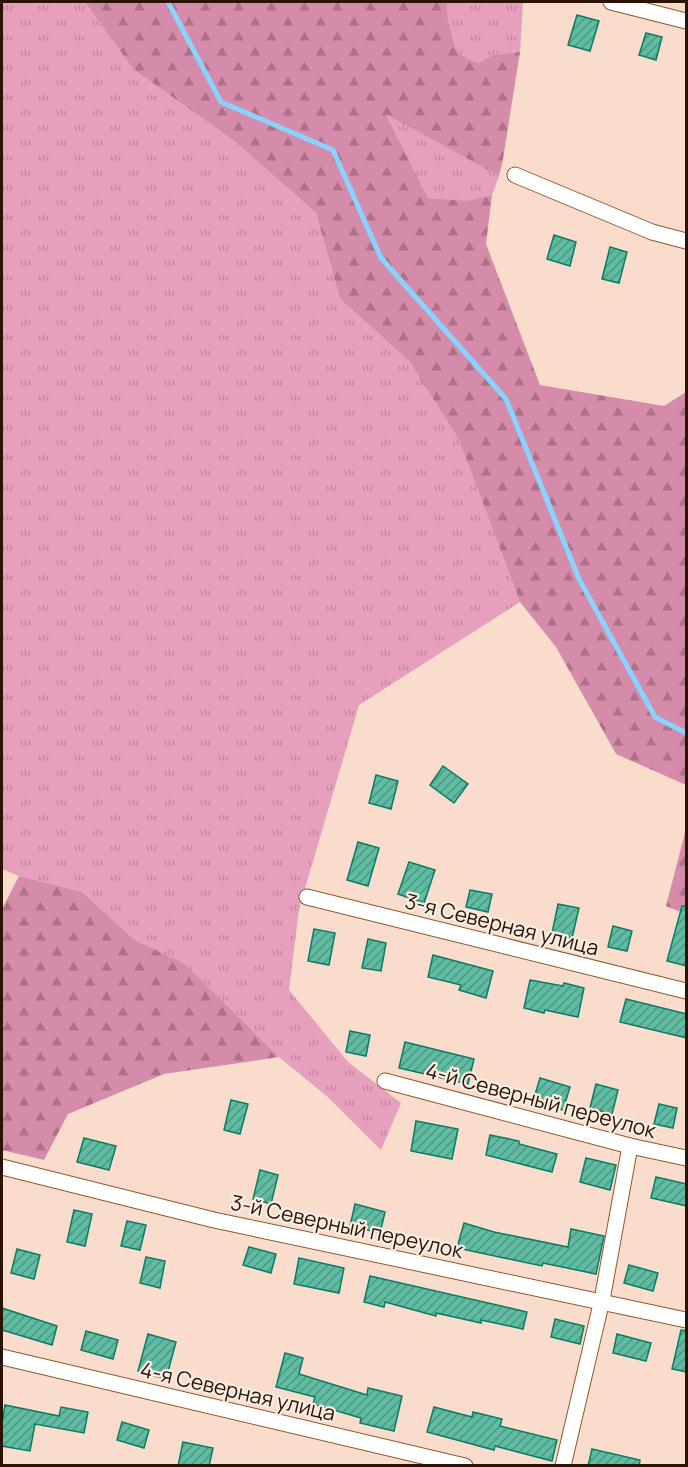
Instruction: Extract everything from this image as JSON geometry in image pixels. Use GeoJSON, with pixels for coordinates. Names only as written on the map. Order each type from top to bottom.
{"type":"FeatureCollection","features":[{"type":"Feature","properties":{"kind":"street"},"geometry":{"type":"LineString","coordinates":[[611,2],[687,21]]}},
{"type":"Feature","properties":{"kind":"street"},"geometry":{"type":"LineString","coordinates":[[515,175],[652,232],[687,241]]}},
{"type":"Feature","properties":{"kind":"street","name":"3-я Северная улица"},"geometry":{"type":"LineString","coordinates":[[307,897],[687,991]]}},
{"type":"Feature","properties":{"kind":"street","name":"4-й Северный переулок"},"geometry":{"type":"LineString","coordinates":[[385,1081],[630,1146],[687,1158]]}},
{"type":"Feature","properties":{"kind":"street"},"geometry":{"type":"LineString","coordinates":[[563,1466],[602,1300],[630,1146]]}},
{"type":"Feature","properties":{"kind":"street","name":"3-й Северный переулок"},"geometry":{"type":"LineString","coordinates":[[2,1167],[214,1220],[602,1300],[687,1320]]}},
{"type":"Feature","properties":{"kind":"street","name":"4-я Северная улица"},"geometry":{"type":"LineString","coordinates":[[2,1357],[465,1466]]}},
{"type":"Feature","properties":{"kind":"green space"},"geometry":{"type":"Polygon","coordinates":[[[2,2],[85,2],[133,69],[234,141],[316,213],[340,299],[409,361],[459,440],[520,602],[359,705],[299,909],[289,990],[348,1062],[401,1103],[381,1150],[329,1098],[279,1057],[184,963],[135,940],[82,892],[19,876],[2,869],[2,2]]]}},
{"type":"Feature","properties":{"kind":"green space"},"geometry":{"type":"Polygon","coordinates":[[[85,2],[447,2],[448,21],[457,53],[478,63],[493,55],[520,52],[499,176],[386,114],[428,198],[468,201],[492,195],[486,244],[540,385],[664,406],[686,392],[686,785],[616,754],[556,647],[520,602],[459,440],[409,361],[340,299],[316,213],[234,141],[133,69],[85,2]]]}},
{"type":"Feature","properties":{"kind":"green space"},"geometry":{"type":"Polygon","coordinates":[[[447,2],[523,2],[520,52],[493,55],[478,63],[457,53],[448,21],[447,2]]]}},
{"type":"Feature","properties":{"kind":"green space"},"geometry":{"type":"Polygon","coordinates":[[[385,112],[499,176],[492,195],[468,202],[428,198],[385,112]]]}},
{"type":"Feature","properties":{"kind":"green space"},"geometry":{"type":"Polygon","coordinates":[[[686,829],[686,914],[666,906],[686,829]]]}},
{"type":"Feature","properties":{"kind":"green space"},"geometry":{"type":"Polygon","coordinates":[[[19,876],[82,892],[135,940],[184,963],[279,1057],[164,1074],[68,1114],[44,1160],[2,1150],[2,909],[19,876]]]}},
{"type":"Feature","properties":{"kind":"building"},"geometry":{"type":"Polygon","coordinates":[[[577,15],[599,21],[590,51],[568,45],[577,15]]]}},
{"type":"Feature","properties":{"kind":"building"},"geometry":{"type":"Polygon","coordinates":[[[646,33],[662,37],[656,60],[639,55],[646,33]]]}},
{"type":"Feature","properties":{"kind":"building"},"geometry":{"type":"Polygon","coordinates":[[[554,235],[576,242],[570,266],[547,259],[554,235]]]}},
{"type":"Feature","properties":{"kind":"building"},"geometry":{"type":"Polygon","coordinates":[[[610,247],[627,252],[619,283],[602,279],[610,247]]]}},
{"type":"Feature","properties":{"kind":"building"},"geometry":{"type":"Polygon","coordinates":[[[443,766],[468,784],[454,803],[430,785],[443,766]]]}},
{"type":"Feature","properties":{"kind":"building"},"geometry":{"type":"Polygon","coordinates":[[[376,775],[398,781],[391,809],[369,803],[376,775]]]}},
{"type":"Feature","properties":{"kind":"building"},"geometry":{"type":"Polygon","coordinates":[[[358,842],[379,848],[368,886],[347,880],[358,842]]]}},
{"type":"Feature","properties":{"kind":"building"},"geometry":{"type":"Polygon","coordinates":[[[409,862],[435,870],[424,903],[398,894],[409,862]]]}},
{"type":"Feature","properties":{"kind":"building"},"geometry":{"type":"Polygon","coordinates":[[[470,890],[492,894],[488,912],[466,907],[470,890]]]}},
{"type":"Feature","properties":{"kind":"building"},"geometry":{"type":"Polygon","coordinates":[[[558,904],[579,908],[572,938],[552,933],[558,904]]]}},
{"type":"Feature","properties":{"kind":"building"},"geometry":{"type":"Polygon","coordinates":[[[682,906],[687,906],[687,966],[667,961],[682,906]]]}},
{"type":"Feature","properties":{"kind":"building"},"geometry":{"type":"Polygon","coordinates":[[[613,926],[632,931],[627,951],[608,947],[613,926]]]}},
{"type":"Feature","properties":{"kind":"building"},"geometry":{"type":"Polygon","coordinates":[[[314,929],[335,933],[329,965],[308,961],[314,929]]]}},
{"type":"Feature","properties":{"kind":"building"},"geometry":{"type":"Polygon","coordinates":[[[368,939],[386,943],[381,971],[362,968],[368,939]]]}},
{"type":"Feature","properties":{"kind":"building"},"geometry":{"type":"Polygon","coordinates":[[[433,955],[493,971],[486,998],[459,990],[461,985],[428,977],[433,955]]]}},
{"type":"Feature","properties":{"kind":"building"},"geometry":{"type":"Polygon","coordinates":[[[530,980],[563,986],[564,983],[584,988],[578,1017],[524,1008],[530,980]]]}},
{"type":"Feature","properties":{"kind":"building"},"geometry":{"type":"Polygon","coordinates":[[[626,999],[687,1014],[687,1038],[620,1022],[626,999]]]}},
{"type":"Feature","properties":{"kind":"building"},"geometry":{"type":"Polygon","coordinates":[[[350,1031],[370,1035],[366,1056],[346,1052],[350,1031]]]}},
{"type":"Feature","properties":{"kind":"building"},"geometry":{"type":"Polygon","coordinates":[[[405,1042],[474,1059],[468,1084],[399,1068],[405,1042]]]}},
{"type":"Feature","properties":{"kind":"building"},"geometry":{"type":"Polygon","coordinates":[[[540,1078],[570,1087],[563,1110],[533,1101],[540,1078]]]}},
{"type":"Feature","properties":{"kind":"building"},"geometry":{"type":"Polygon","coordinates":[[[596,1084],[618,1090],[612,1114],[590,1108],[596,1084]]]}},
{"type":"Feature","properties":{"kind":"building"},"geometry":{"type":"Polygon","coordinates":[[[231,1100],[248,1104],[240,1134],[224,1130],[231,1100]]]}},
{"type":"Feature","properties":{"kind":"building"},"geometry":{"type":"Polygon","coordinates":[[[659,1104],[677,1108],[673,1128],[654,1124],[659,1104]]]}},
{"type":"Feature","properties":{"kind":"building"},"geometry":{"type":"Polygon","coordinates":[[[416,1121],[458,1129],[452,1159],[411,1151],[416,1121]]]}},
{"type":"Feature","properties":{"kind":"building"},"geometry":{"type":"Polygon","coordinates":[[[490,1135],[519,1141],[519,1144],[557,1154],[552,1172],[486,1155],[490,1135]]]}},
{"type":"Feature","properties":{"kind":"building"},"geometry":{"type":"Polygon","coordinates":[[[84,1138],[116,1146],[109,1170],[77,1162],[84,1138]]]}},
{"type":"Feature","properties":{"kind":"building"},"geometry":{"type":"Polygon","coordinates":[[[586,1158],[616,1165],[610,1190],[580,1182],[586,1158]]]}},
{"type":"Feature","properties":{"kind":"building"},"geometry":{"type":"Polygon","coordinates":[[[260,1170],[278,1175],[271,1204],[253,1199],[260,1170]]]}},
{"type":"Feature","properties":{"kind":"building"},"geometry":{"type":"Polygon","coordinates":[[[656,1177],[687,1184],[687,1206],[651,1198],[656,1177]]]}},
{"type":"Feature","properties":{"kind":"building"},"geometry":{"type":"Polygon","coordinates":[[[355,1204],[385,1212],[380,1233],[350,1226],[355,1204]]]}},
{"type":"Feature","properties":{"kind":"building"},"geometry":{"type":"Polygon","coordinates":[[[74,1210],[92,1214],[85,1246],[67,1242],[74,1210]]]}},
{"type":"Feature","properties":{"kind":"building"},"geometry":{"type":"Polygon","coordinates":[[[127,1221],[146,1225],[140,1250],[121,1246],[127,1221]]]}},
{"type":"Feature","properties":{"kind":"building"},"geometry":{"type":"Polygon","coordinates":[[[464,1223],[494,1232],[568,1247],[571,1229],[604,1236],[596,1274],[543,1263],[542,1266],[457,1248],[464,1223]]]}},
{"type":"Feature","properties":{"kind":"building"},"geometry":{"type":"Polygon","coordinates":[[[249,1247],[276,1254],[271,1273],[243,1265],[249,1247]]]}},
{"type":"Feature","properties":{"kind":"building"},"geometry":{"type":"Polygon","coordinates":[[[17,1249],[40,1255],[34,1279],[11,1273],[17,1249]]]}},
{"type":"Feature","properties":{"kind":"building"},"geometry":{"type":"Polygon","coordinates":[[[146,1257],[165,1261],[160,1288],[140,1283],[146,1257]]]}},
{"type":"Feature","properties":{"kind":"building"},"geometry":{"type":"Polygon","coordinates":[[[299,1258],[344,1268],[339,1293],[294,1284],[299,1258]]]}},
{"type":"Feature","properties":{"kind":"building"},"geometry":{"type":"Polygon","coordinates":[[[629,1265],[658,1273],[653,1291],[624,1283],[629,1265]]]}},
{"type":"Feature","properties":{"kind":"building"},"geometry":{"type":"Polygon","coordinates":[[[370,1276],[527,1312],[523,1329],[436,1313],[436,1316],[385,1302],[384,1307],[364,1302],[370,1276]]]}},
{"type":"Feature","properties":{"kind":"building"},"geometry":{"type":"Polygon","coordinates":[[[2,1308],[57,1326],[52,1345],[2,1330],[2,1308]]]}},
{"type":"Feature","properties":{"kind":"building"},"geometry":{"type":"Polygon","coordinates":[[[555,1319],[584,1326],[580,1344],[551,1337],[555,1319]]]}},
{"type":"Feature","properties":{"kind":"building"},"geometry":{"type":"Polygon","coordinates":[[[681,1330],[687,1331],[687,1372],[672,1369],[681,1330]]]}},
{"type":"Feature","properties":{"kind":"building"},"geometry":{"type":"Polygon","coordinates":[[[86,1331],[118,1340],[113,1359],[81,1350],[86,1331]]]}},
{"type":"Feature","properties":{"kind":"building"},"geometry":{"type":"Polygon","coordinates":[[[148,1334],[176,1342],[166,1379],[138,1371],[148,1334]]]}},
{"type":"Feature","properties":{"kind":"building"},"geometry":{"type":"Polygon","coordinates":[[[617,1334],[651,1343],[646,1361],[613,1353],[617,1334]]]}},
{"type":"Feature","properties":{"kind":"building"},"geometry":{"type":"Polygon","coordinates":[[[285,1353],[303,1358],[299,1374],[367,1395],[368,1388],[402,1396],[394,1431],[360,1423],[361,1418],[313,1404],[315,1397],[276,1387],[285,1353]]]}},
{"type":"Feature","properties":{"kind":"building"},"geometry":{"type":"Polygon","coordinates":[[[5,1405],[59,1416],[61,1407],[88,1412],[84,1433],[35,1424],[30,1451],[2,1446],[5,1405]]]}},
{"type":"Feature","properties":{"kind":"building"},"geometry":{"type":"Polygon","coordinates":[[[434,1407],[472,1417],[473,1412],[502,1419],[500,1426],[557,1440],[552,1461],[495,1446],[494,1450],[427,1432],[434,1407]]]}},
{"type":"Feature","properties":{"kind":"building"},"geometry":{"type":"Polygon","coordinates":[[[122,1422],[149,1430],[144,1448],[117,1440],[122,1422]]]}},
{"type":"Feature","properties":{"kind":"building"},"geometry":{"type":"Polygon","coordinates":[[[183,1442],[213,1448],[209,1466],[178,1466],[183,1442]]]}},
{"type":"Feature","properties":{"kind":"building"},"geometry":{"type":"Polygon","coordinates":[[[592,1449],[640,1460],[639,1466],[588,1466],[592,1449]]]}},
{"type":"Feature","properties":{"kind":"waterway"},"geometry":{"type":"LineString","coordinates":[[168,2],[221,102],[333,150],[381,258],[506,399],[579,579],[655,717],[686,733]]}}]}
